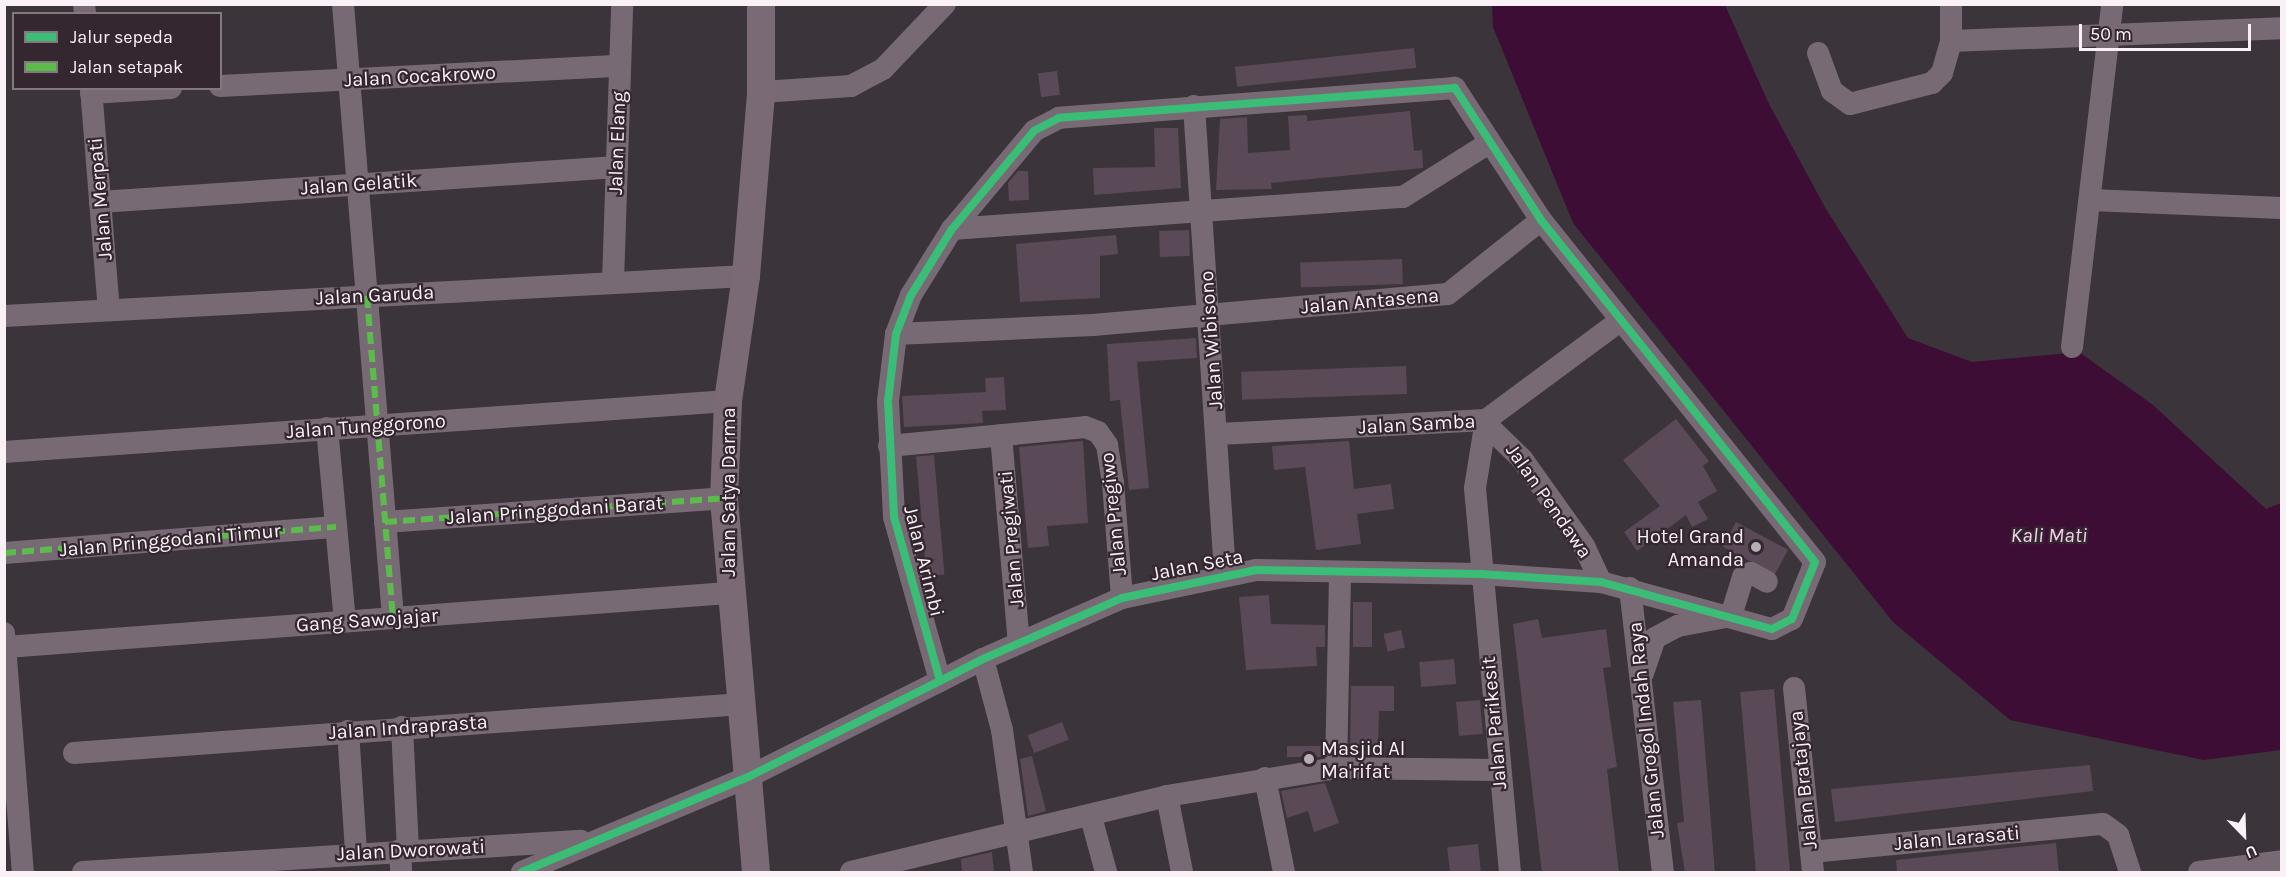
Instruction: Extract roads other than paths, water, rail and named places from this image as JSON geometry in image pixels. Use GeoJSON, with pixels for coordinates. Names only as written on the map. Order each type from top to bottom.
{"type":"FeatureCollection","features":[{"type":"Feature","properties":{"kind":"main road","name":"Jalan Satya Darma"},"geometry":{"type":"LineString","coordinates":[[756,873],[750,776],[728,593],[724,498],[728,401],[746,276],[760,92],[761,4]]}},
{"type":"Feature","properties":{"kind":"street"},"geometry":{"type":"LineString","coordinates":[[343,4],[393,618]]}},
{"type":"Feature","properties":{"kind":"street","name":"Jalan Elang"},"geometry":{"type":"LineString","coordinates":[[613,282],[622,4]]}},
{"type":"Feature","properties":{"kind":"street"},"geometry":{"type":"LineString","coordinates":[[760,92],[851,86],[883,69],[945,4]]}},
{"type":"Feature","properties":{"kind":"street"},"geometry":{"type":"LineString","coordinates":[[1818,53],[1832,91],[1850,104],[1932,83],[1942,73],[1951,41],[1951,4]]}},
{"type":"Feature","properties":{"kind":"street"},"geometry":{"type":"LineString","coordinates":[[2072,347],[2091,200],[2112,4]]}},
{"type":"Feature","properties":{"kind":"street"},"geometry":{"type":"LineString","coordinates":[[1951,41],[2110,37],[2282,28]]}},
{"type":"Feature","properties":{"kind":"street","name":"Jalan Cocakrowo"},"geometry":{"type":"LineString","coordinates":[[222,86],[620,66]]}},
{"type":"Feature","properties":{"kind":"street","name":"Jalan Arimbi"},"geometry":{"type":"LineString","coordinates":[[940,681],[894,517],[889,446],[896,334],[911,295],[952,229],[1045,123],[1194,106],[1451,86],[1489,143]]}},
{"type":"Feature","properties":{"kind":"street"},"geometry":{"type":"LineString","coordinates":[[91,91],[118,90]]}},
{"type":"Feature","properties":{"kind":"street","name":"Jalan Merpati"},"geometry":{"type":"LineString","coordinates":[[91,91],[110,310]]}},
{"type":"Feature","properties":{"kind":"street","name":"Jalan Wibisono"},"geometry":{"type":"LineString","coordinates":[[1194,106],[1218,434],[1225,573]]}},
{"type":"Feature","properties":{"kind":"street"},"geometry":{"type":"LineString","coordinates":[[952,229],[1413,194],[1489,143],[1541,220],[1620,321]]}},
{"type":"Feature","properties":{"kind":"street","name":"Jalan Gelatik"},"geometry":{"type":"LineString","coordinates":[[100,202],[617,167]]}},
{"type":"Feature","properties":{"kind":"street"},"geometry":{"type":"LineString","coordinates":[[2091,200],[2282,208]]}},
{"type":"Feature","properties":{"kind":"street","name":"Jalan Antasena"},"geometry":{"type":"LineString","coordinates":[[896,334],[1210,315],[1448,294],[1541,220]]}},
{"type":"Feature","properties":{"kind":"street","name":"Jalan Garuda"},"geometry":{"type":"LineString","coordinates":[[4,316],[746,276]]}},
{"type":"Feature","properties":{"kind":"street","name":"Jalan Samba"},"geometry":{"type":"LineString","coordinates":[[1218,434],[1487,424],[1620,321]]}},
{"type":"Feature","properties":{"kind":"street","name":"Jalan Seta"},"geometry":{"type":"LineString","coordinates":[[522,873],[750,776],[982,659],[1122,598],[1225,573],[1480,574],[1601,582],[1630,588],[1772,629],[1786,626],[1815,562],[1620,321]]}},
{"type":"Feature","properties":{"kind":"street","name":"Jalan Tunggorono"},"geometry":{"type":"LineString","coordinates":[[4,452],[728,401]]}},
{"type":"Feature","properties":{"kind":"street","name":"Jalan Parikesit"},"geometry":{"type":"LineString","coordinates":[[1487,424],[1476,466],[1480,574],[1510,873]]}},
{"type":"Feature","properties":{"kind":"street","name":"Jalan Pendawa"},"geometry":{"type":"LineString","coordinates":[[1487,424],[1522,459],[1584,546],[1601,582]]}},
{"type":"Feature","properties":{"kind":"street","name":"Jalan Pregiwo"},"geometry":{"type":"LineString","coordinates":[[1001,435],[1085,427],[1098,432],[1107,445],[1113,483],[1122,598]]}},
{"type":"Feature","properties":{"kind":"street"},"geometry":{"type":"LineString","coordinates":[[327,428],[345,621]]}},
{"type":"Feature","properties":{"kind":"street"},"geometry":{"type":"LineString","coordinates":[[889,446],[1001,435]]}},
{"type":"Feature","properties":{"kind":"street","name":"Jalan Pregiwati"},"geometry":{"type":"LineString","coordinates":[[1001,435],[1019,643]]}},
{"type":"Feature","properties":{"kind":"street","name":"Jalan Pringgodani Barat"},"geometry":{"type":"LineString","coordinates":[[385,522],[724,498]]}},
{"type":"Feature","properties":{"kind":"street","name":"Jalan Pringgodani Timur"},"geometry":{"type":"LineString","coordinates":[[4,553],[336,526]]}},
{"type":"Feature","properties":{"kind":"street"},"geometry":{"type":"LineString","coordinates":[[1336,768],[1340,572]]}},
{"type":"Feature","properties":{"kind":"street"},"geometry":{"type":"LineString","coordinates":[[1641,684],[1655,638],[1678,626],[1731,616],[1743,577],[1751,573],[1767,582]]}},
{"type":"Feature","properties":{"kind":"street","name":"Jalan Grogol Indah Raya"},"geometry":{"type":"LineString","coordinates":[[1630,588],[1663,873]]}},
{"type":"Feature","properties":{"kind":"street","name":"Gang Sawojajar"},"geometry":{"type":"LineString","coordinates":[[5,640],[393,618],[728,593]]}},
{"type":"Feature","properties":{"kind":"street"},"geometry":{"type":"LineString","coordinates":[[5,640],[23,873]]}},
{"type":"Feature","properties":{"kind":"street"},"geometry":{"type":"LineString","coordinates":[[982,659],[1002,730],[1021,834],[1022,873]]}},
{"type":"Feature","properties":{"kind":"street","name":"Jalan Bratajaya"},"geometry":{"type":"LineString","coordinates":[[1794,688],[1812,862]]}},
{"type":"Feature","properties":{"kind":"street","name":"Jalan Indraprasta"},"geometry":{"type":"LineString","coordinates":[[74,753],[402,727],[742,704]]}},
{"type":"Feature","properties":{"kind":"street"},"geometry":{"type":"LineString","coordinates":[[402,727],[403,857]]}},
{"type":"Feature","properties":{"kind":"street"},"geometry":{"type":"LineString","coordinates":[[348,731],[356,853]]}},
{"type":"Feature","properties":{"kind":"street"},"geometry":{"type":"LineString","coordinates":[[851,873],[901,867],[1167,796],[1265,778],[1336,768],[1498,770]]}},
{"type":"Feature","properties":{"kind":"street"},"geometry":{"type":"LineString","coordinates":[[1265,778],[1284,873]]}},
{"type":"Feature","properties":{"kind":"street"},"geometry":{"type":"LineString","coordinates":[[1167,796],[1182,873]]}},
{"type":"Feature","properties":{"kind":"street"},"geometry":{"type":"LineString","coordinates":[[1091,817],[1106,873]]}},
{"type":"Feature","properties":{"kind":"street","name":"Jalan Larasati"},"geometry":{"type":"LineString","coordinates":[[1812,862],[2103,824],[2118,836],[2130,873]]}},
{"type":"Feature","properties":{"kind":"street","name":"Jalan Dworowati"},"geometry":{"type":"LineString","coordinates":[[83,873],[356,853],[403,857],[596,840]]}},
{"type":"Feature","properties":{"kind":"street"},"geometry":{"type":"LineString","coordinates":[[2199,873],[2282,861]]}},
{"type":"Feature","properties":{"kind":"water","name":"Kali Mati"},"geometry":{"type":"Polygon","coordinates":[[[1492,5],[1725,5],[1768,102],[1826,209],[1908,338],[1972,362],[2079,352],[2153,405],[2266,509],[2281,503],[2281,750],[2204,760],[2010,720],[1893,622],[1573,223],[1493,27],[1492,5]]]}},
{"type":"Feature","properties":{"kind":"place","name":"Hotel Grand Amanda"},"geometry":{"type":"Point","coordinates":[1756,547]}},
{"type":"Feature","properties":{"kind":"place","name":"Masjid Al Ma'rifat"},"geometry":{"type":"Point","coordinates":[1309,759]}}]}
